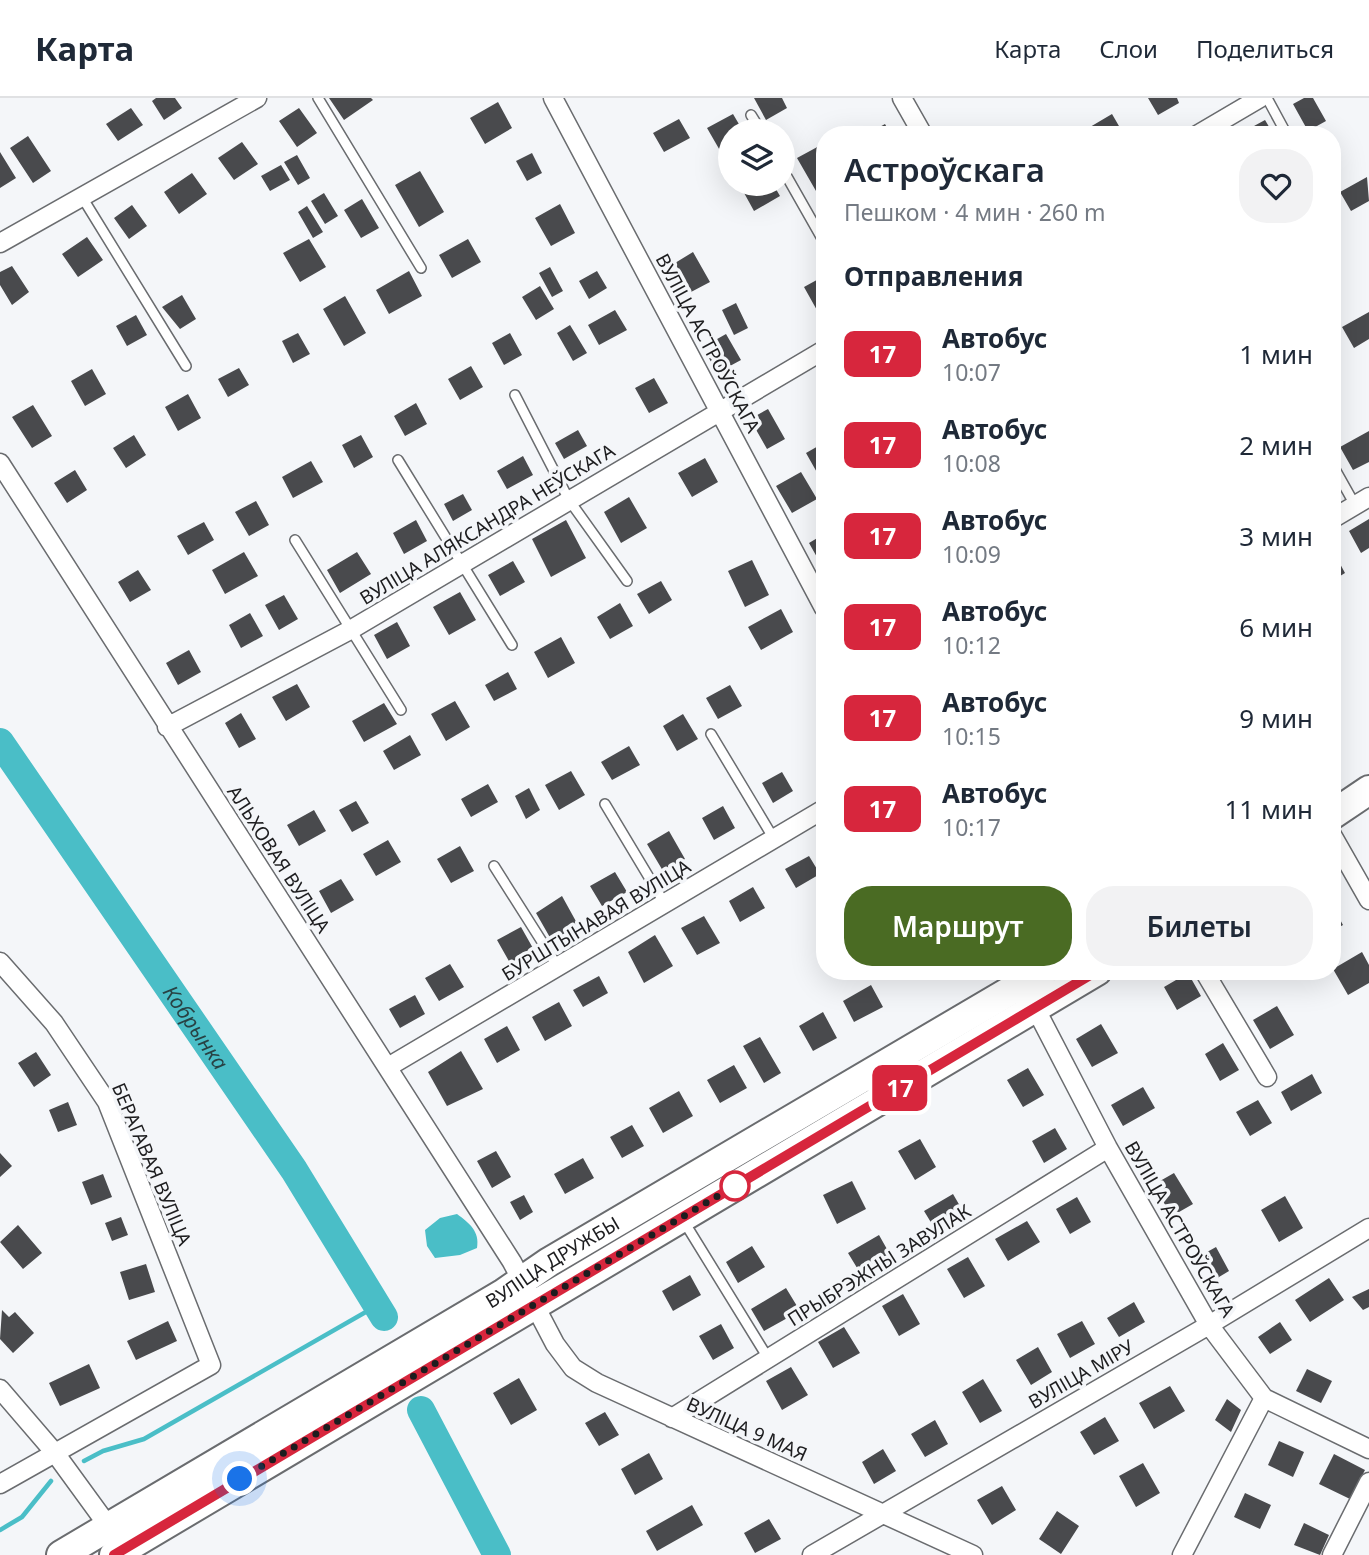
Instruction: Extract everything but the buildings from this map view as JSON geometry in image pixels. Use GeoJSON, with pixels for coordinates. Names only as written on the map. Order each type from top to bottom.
{"type":"FeatureCollection","features":[{"type":"Feature","properties":{"kind":"main road"},"geometry":{"type":"LineString","coordinates":[[1341,793],[1369,777]]}},
{"type":"Feature","properties":{"kind":"main road"},"geometry":{"type":"LineString","coordinates":[[1341,809],[1369,790]]}},
{"type":"Feature","properties":{"kind":"main road"},"geometry":{"type":"LineString","coordinates":[[1341,828],[1369,810]]}},
{"type":"Feature","properties":{"kind":"main road","name":"ВУЛІЦА ДРУЖБЫ"},"geometry":{"type":"LineString","coordinates":[[61,1555],[111,1546],[404,1382],[536,1304],[677,1205],[1021,980]]}},
{"type":"Feature","properties":{"kind":"main road"},"geometry":{"type":"LineString","coordinates":[[887,1096],[956,1044],[1015,1008],[1020,1002],[1026,980]]}},
{"type":"Feature","properties":{"kind":"main road"},"geometry":{"type":"LineString","coordinates":[[1035,1010],[1035,999],[1041,986],[1051,980]]}},
{"type":"Feature","properties":{"kind":"main road","name":"ВУЛІЦА ДРУЖБЫ"},"geometry":{"type":"LineString","coordinates":[[111,1546],[521,1279],[677,1205],[887,1096],[1083,980]]}},
{"type":"Feature","properties":{"kind":"main road"},"geometry":{"type":"LineString","coordinates":[[404,1382],[449,1345],[513,1308],[520,1299],[521,1279]]}},
{"type":"Feature","properties":{"kind":"street"},"geometry":{"type":"LineString","coordinates":[[0,243],[257,98]]}},
{"type":"Feature","properties":{"kind":"street","name":"ВУЛІЦА АСТРОЎСКАГА"},"geometry":{"type":"LineString","coordinates":[[553,98],[816,593]]}},
{"type":"Feature","properties":{"kind":"street"},"geometry":{"type":"LineString","coordinates":[[902,98],[918,126]]}},
{"type":"Feature","properties":{"kind":"street"},"geometry":{"type":"LineString","coordinates":[[1212,126],[1260,98]]}},
{"type":"Feature","properties":{"kind":"street","name":"ВУЛІЦА АЛЯКСАНДРА НЕЎСКАГА"},"geometry":{"type":"LineString","coordinates":[[167,727],[352,629],[816,356]]}},
{"type":"Feature","properties":{"kind":"street","name":"АЛЬХОВАЯ ВУЛІЦА"},"geometry":{"type":"LineString","coordinates":[[0,463],[521,1279]]}},
{"type":"Feature","properties":{"kind":"street"},"geometry":{"type":"LineString","coordinates":[[1341,514],[1362,501]]}},
{"type":"Feature","properties":{"kind":"street","name":"БУРШТЫНАВАЯ ВУЛІЦА"},"geometry":{"type":"LineString","coordinates":[[388,1067],[816,814]]}},
{"type":"Feature","properties":{"kind":"street"},"geometry":{"type":"LineString","coordinates":[[1341,850],[1369,900]]}},
{"type":"Feature","properties":{"kind":"street","name":"БЕРАГАВАЯ ВУЛІЦА"},"geometry":{"type":"LineString","coordinates":[[0,962],[54,1023],[107,1102],[211,1365],[55,1453]]}},
{"type":"Feature","properties":{"kind":"street","name":"ВУЛІЦА АСТРОЎСКАГА"},"geometry":{"type":"LineString","coordinates":[[1028,980],[1035,1010],[1108,1148],[1209,1325],[1264,1398],[1369,1449]]}},
{"type":"Feature","properties":{"kind":"street"},"geometry":{"type":"LineString","coordinates":[[1210,980],[1267,1077]]}},
{"type":"Feature","properties":{"kind":"street","name":"ПРЫБРЭЖНЫ ЗАВУЛАК"},"geometry":{"type":"LineString","coordinates":[[672,1418],[1108,1148]]}},
{"type":"Feature","properties":{"kind":"street","name":"ВУЛІЦА МІРУ"},"geometry":{"type":"LineString","coordinates":[[812,1555],[880,1513],[1209,1325],[1369,1228]]}},
{"type":"Feature","properties":{"kind":"street","name":"ВУЛІЦА 9 МАЯ"},"geometry":{"type":"LineString","coordinates":[[521,1279],[555,1344],[573,1368],[597,1383],[973,1555]]}},
{"type":"Feature","properties":{"kind":"street"},"geometry":{"type":"LineString","coordinates":[[0,1389],[55,1453],[111,1546]]}},
{"type":"Feature","properties":{"kind":"street"},"geometry":{"type":"LineString","coordinates":[[1182,1555],[1264,1398]]}},
{"type":"Feature","properties":{"kind":"street"},"geometry":{"type":"LineString","coordinates":[[0,1484],[55,1453]]}},
{"type":"Feature","properties":{"kind":"street"},"geometry":{"type":"LineString","coordinates":[[1332,1555],[1369,1482]]}},
{"type":"Feature","properties":{"kind":"lane"},"geometry":{"type":"LineString","coordinates":[[318,98],[422,268]]}},
{"type":"Feature","properties":{"kind":"lane"},"geometry":{"type":"LineString","coordinates":[[1267,98],[1282,126]]}},
{"type":"Feature","properties":{"kind":"lane"},"geometry":{"type":"LineString","coordinates":[[751,115],[754,119]]}},
{"type":"Feature","properties":{"kind":"lane"},"geometry":{"type":"LineString","coordinates":[[795,191],[816,228]]}},
{"type":"Feature","properties":{"kind":"lane"},"geometry":{"type":"LineString","coordinates":[[82,197],[186,366]]}},
{"type":"Feature","properties":{"kind":"lane"},"geometry":{"type":"LineString","coordinates":[[515,395],[569,499],[627,581]]}},
{"type":"Feature","properties":{"kind":"lane"},"geometry":{"type":"LineString","coordinates":[[398,460],[512,645]]}},
{"type":"Feature","properties":{"kind":"lane"},"geometry":{"type":"LineString","coordinates":[[1341,475],[1362,501]]}},
{"type":"Feature","properties":{"kind":"lane"},"geometry":{"type":"LineString","coordinates":[[295,540],[401,710]]}},
{"type":"Feature","properties":{"kind":"lane"},"geometry":{"type":"LineString","coordinates":[[711,734],[774,839]]}},
{"type":"Feature","properties":{"kind":"lane"},"geometry":{"type":"LineString","coordinates":[[605,804],[664,904]]}},
{"type":"Feature","properties":{"kind":"lane"},"geometry":{"type":"LineString","coordinates":[[494,866],[558,967]]}},
{"type":"Feature","properties":{"kind":"lane"},"geometry":{"type":"LineString","coordinates":[[677,1205],[768,1358]]}},
{"type":"Feature","properties":{"kind":"water"},"geometry":{"type":"Polygon","coordinates":[[[457,1214],[475,1232],[477,1248],[460,1255],[435,1258],[427,1246],[425,1230],[440,1218],[457,1214]]]}},
{"type":"Feature","properties":{"kind":"waterway","name":"Кобрынка"},"geometry":{"type":"LineString","coordinates":[[0,742],[294,1170],[384,1317]]}},
{"type":"Feature","properties":{"kind":"waterway"},"geometry":{"type":"LineString","coordinates":[[84,1461],[103,1451],[144,1439],[378,1305]]}},
{"type":"Feature","properties":{"kind":"waterway","name":"Кобрынка"},"geometry":{"type":"LineString","coordinates":[[421,1410],[497,1555]]}},
{"type":"Feature","properties":{"kind":"waterway"},"geometry":{"type":"LineString","coordinates":[[0,1530],[22,1517],[51,1481]]}},
{"type":"Feature","properties":{"kind":"bus line","name":"17"},"geometry":{"type":"LineString","coordinates":[[114,1555],[1082,980]]}},
{"type":"Feature","properties":{"kind":"route"},"geometry":{"type":"LineString","coordinates":[[240,1479],[743,1181],[735,1186]]}}]}
